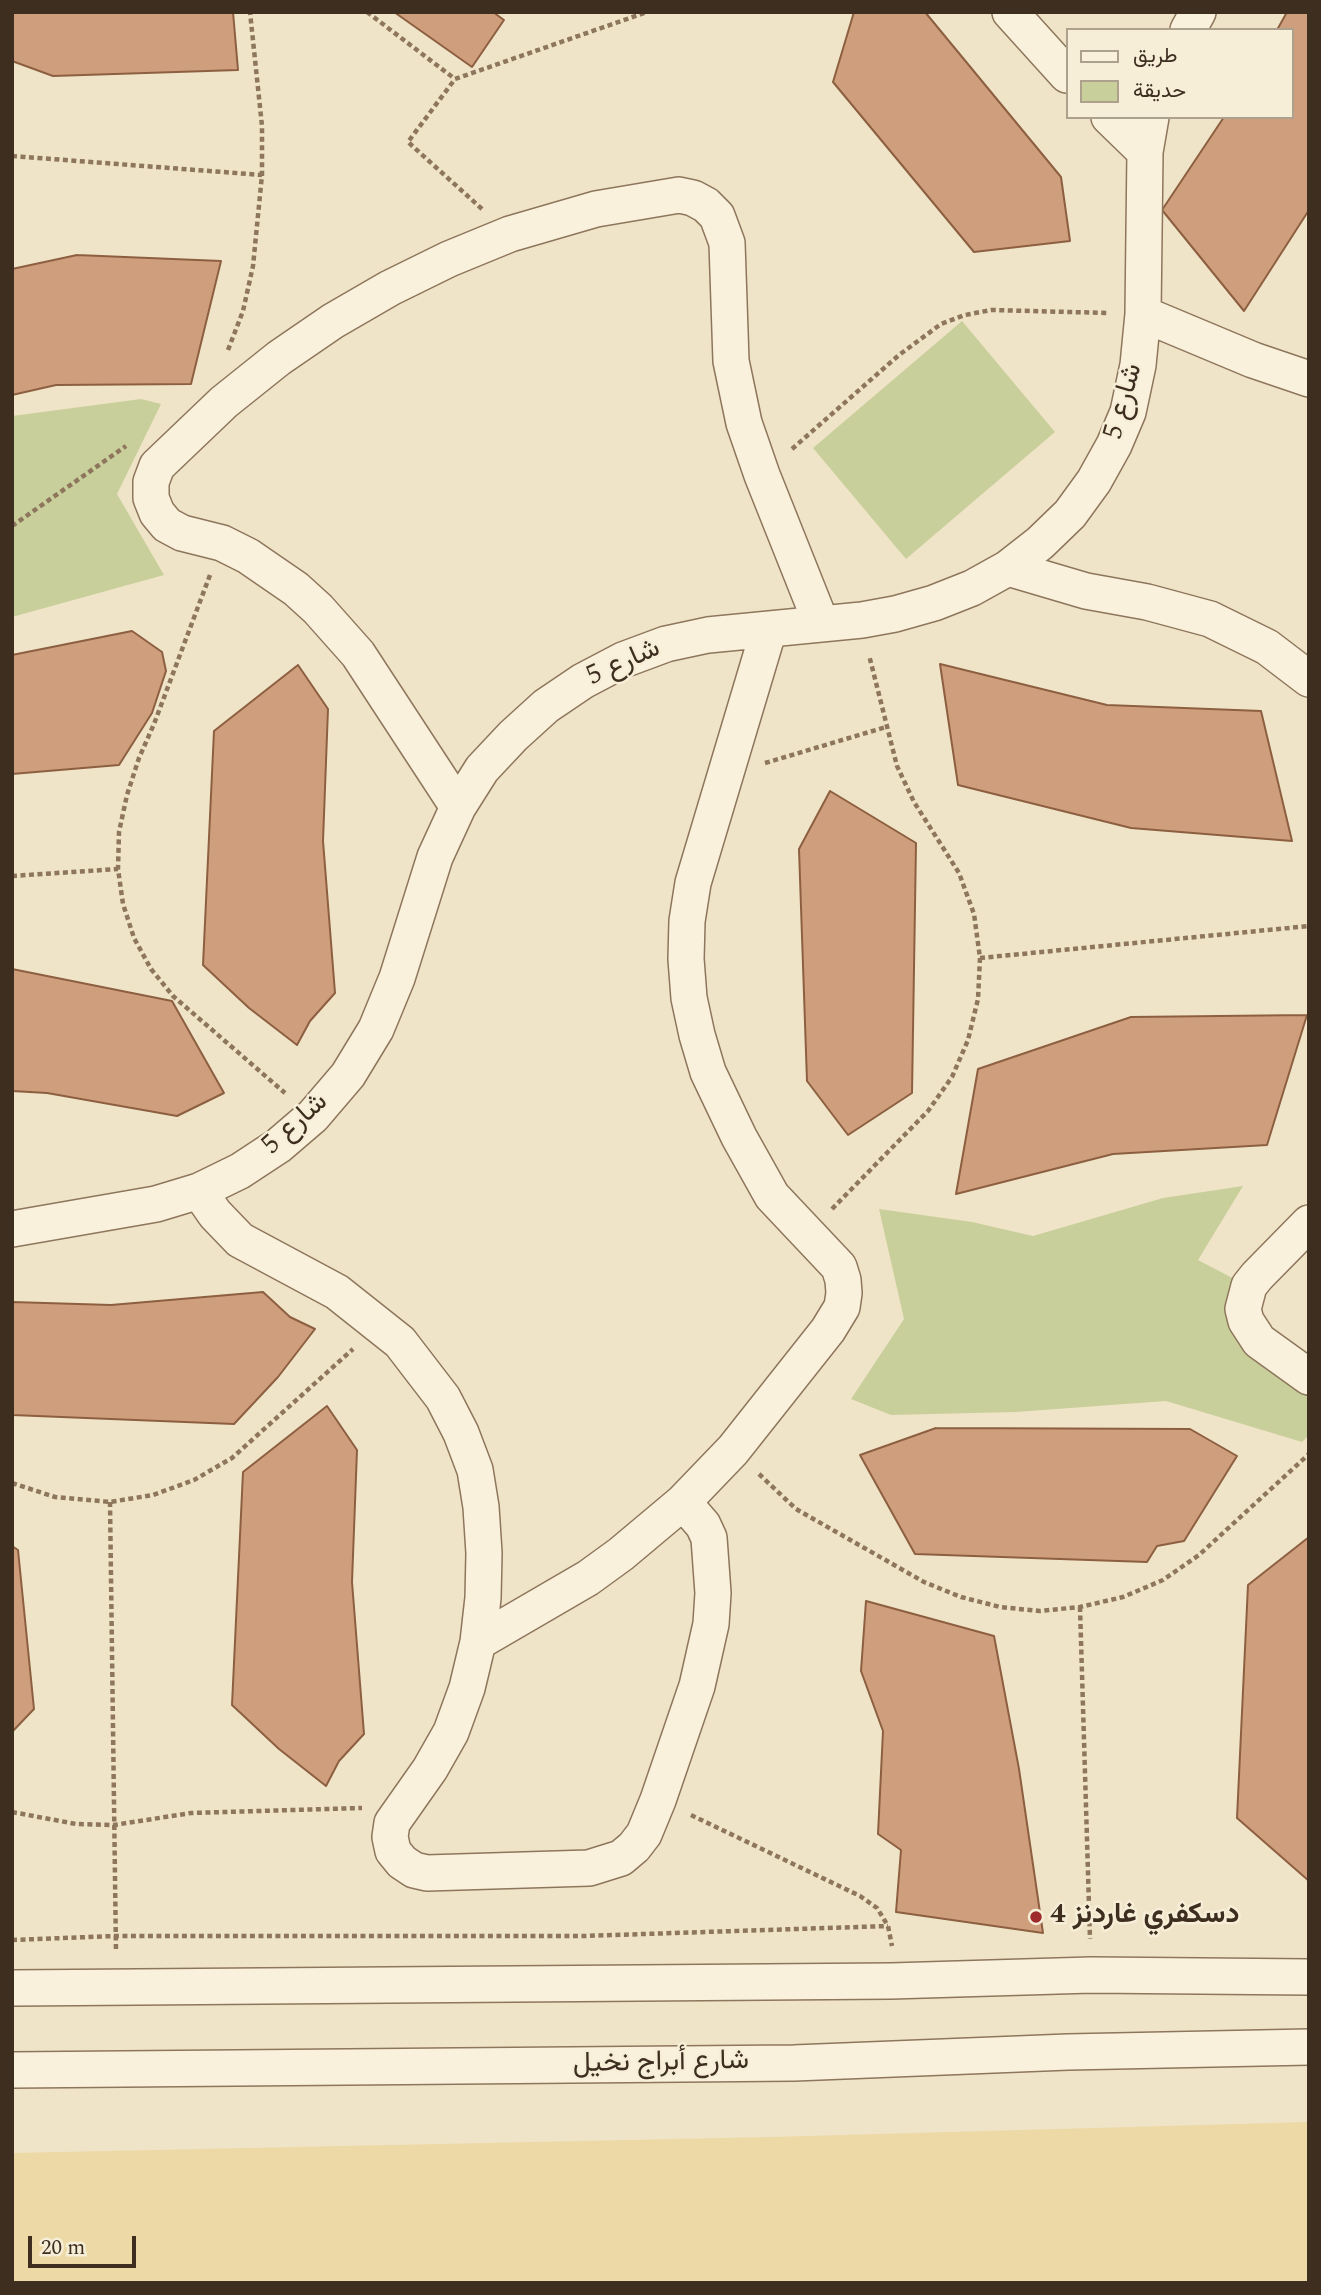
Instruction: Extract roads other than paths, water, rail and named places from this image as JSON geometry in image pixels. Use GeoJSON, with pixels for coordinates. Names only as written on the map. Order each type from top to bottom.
{"type":"FeatureCollection","features":[{"type":"Feature","properties":{"kind":"street"},"geometry":{"type":"LineString","coordinates":[[1010,12],[1066,74]]}},
{"type":"Feature","properties":{"kind":"street"},"geometry":{"type":"LineString","coordinates":[[1189,28],[1198,12]]}},
{"type":"Feature","properties":{"kind":"street"},"geometry":{"type":"LineString","coordinates":[[1111,119],[1145,152]]}},
{"type":"Feature","properties":{"kind":"street","name":"شارع 5"},"geometry":{"type":"LineString","coordinates":[[12,1229],[156,1204],[199,1191],[240,1171],[278,1146],[313,1116],[348,1075],[376,1028],[397,978],[435,857],[458,807],[482,769],[513,736],[546,706],[583,681],[623,660],[666,645],[708,635],[862,620],[934,603],[972,588],[1007,568],[1040,543],[1069,514],[1094,481],[1128,412],[1138,365],[1143,314],[1145,152],[1151,119]]}},
{"type":"Feature","properties":{"kind":"street"},"geometry":{"type":"LineString","coordinates":[[458,807],[392,704],[339,631],[296,589],[248,556],[222,542],[182,533],[167,525],[157,513],[151,498],[151,482],[157,466],[233,394],[333,321],[402,282],[510,234],[596,209],[679,195],[706,205],[717,216],[727,243],[731,360],[744,422],[762,475],[821,623]]}},
{"type":"Feature","properties":{"kind":"street"},"geometry":{"type":"LineString","coordinates":[[1143,314],[1254,360],[1309,379]]}},
{"type":"Feature","properties":{"kind":"street"},"geometry":{"type":"LineString","coordinates":[[1007,568],[1086,591],[1147,602],[1210,619],[1267,647],[1309,679]]}},
{"type":"Feature","properties":{"kind":"street"},"geometry":{"type":"LineString","coordinates":[[478,1642],[588,1578],[683,1502],[733,1450],[828,1330],[842,1307],[843,1279],[839,1267],[772,1196],[738,1137],[708,1072],[689,998],[687,921],[693,883],[769,629]]}},
{"type":"Feature","properties":{"kind":"street"},"geometry":{"type":"LineString","coordinates":[[199,1191],[215,1214],[240,1240],[337,1292],[400,1342],[443,1398],[461,1433],[475,1470],[484,1553],[484,1598],[478,1642],[467,1688],[451,1732],[430,1769],[392,1823],[390,1837],[397,1857],[414,1870],[427,1873],[589,1868],[621,1858],[644,1834],[659,1800],[697,1686],[711,1625],[713,1593],[709,1538],[703,1525],[683,1502]]}},
{"type":"Feature","properties":{"kind":"street"},"geometry":{"type":"LineString","coordinates":[[1309,1223],[1256,1276],[1249,1286],[1244,1309],[1246,1321],[1259,1341],[1309,1377]]}},
{"type":"Feature","properties":{"kind":"street"},"geometry":{"type":"LineString","coordinates":[[12,1988],[891,1981],[1091,1975],[1309,1977]]}},
{"type":"Feature","properties":{"kind":"street","name":"شارع أبراج نخيل"},"geometry":{"type":"LineString","coordinates":[[12,2070],[794,2063],[1068,2052],[1309,2047]]}},
{"type":"Feature","properties":{"kind":"place","name":"دسكفري غاردنز 4"},"geometry":{"type":"Point","coordinates":[1036,1917]}}]}
